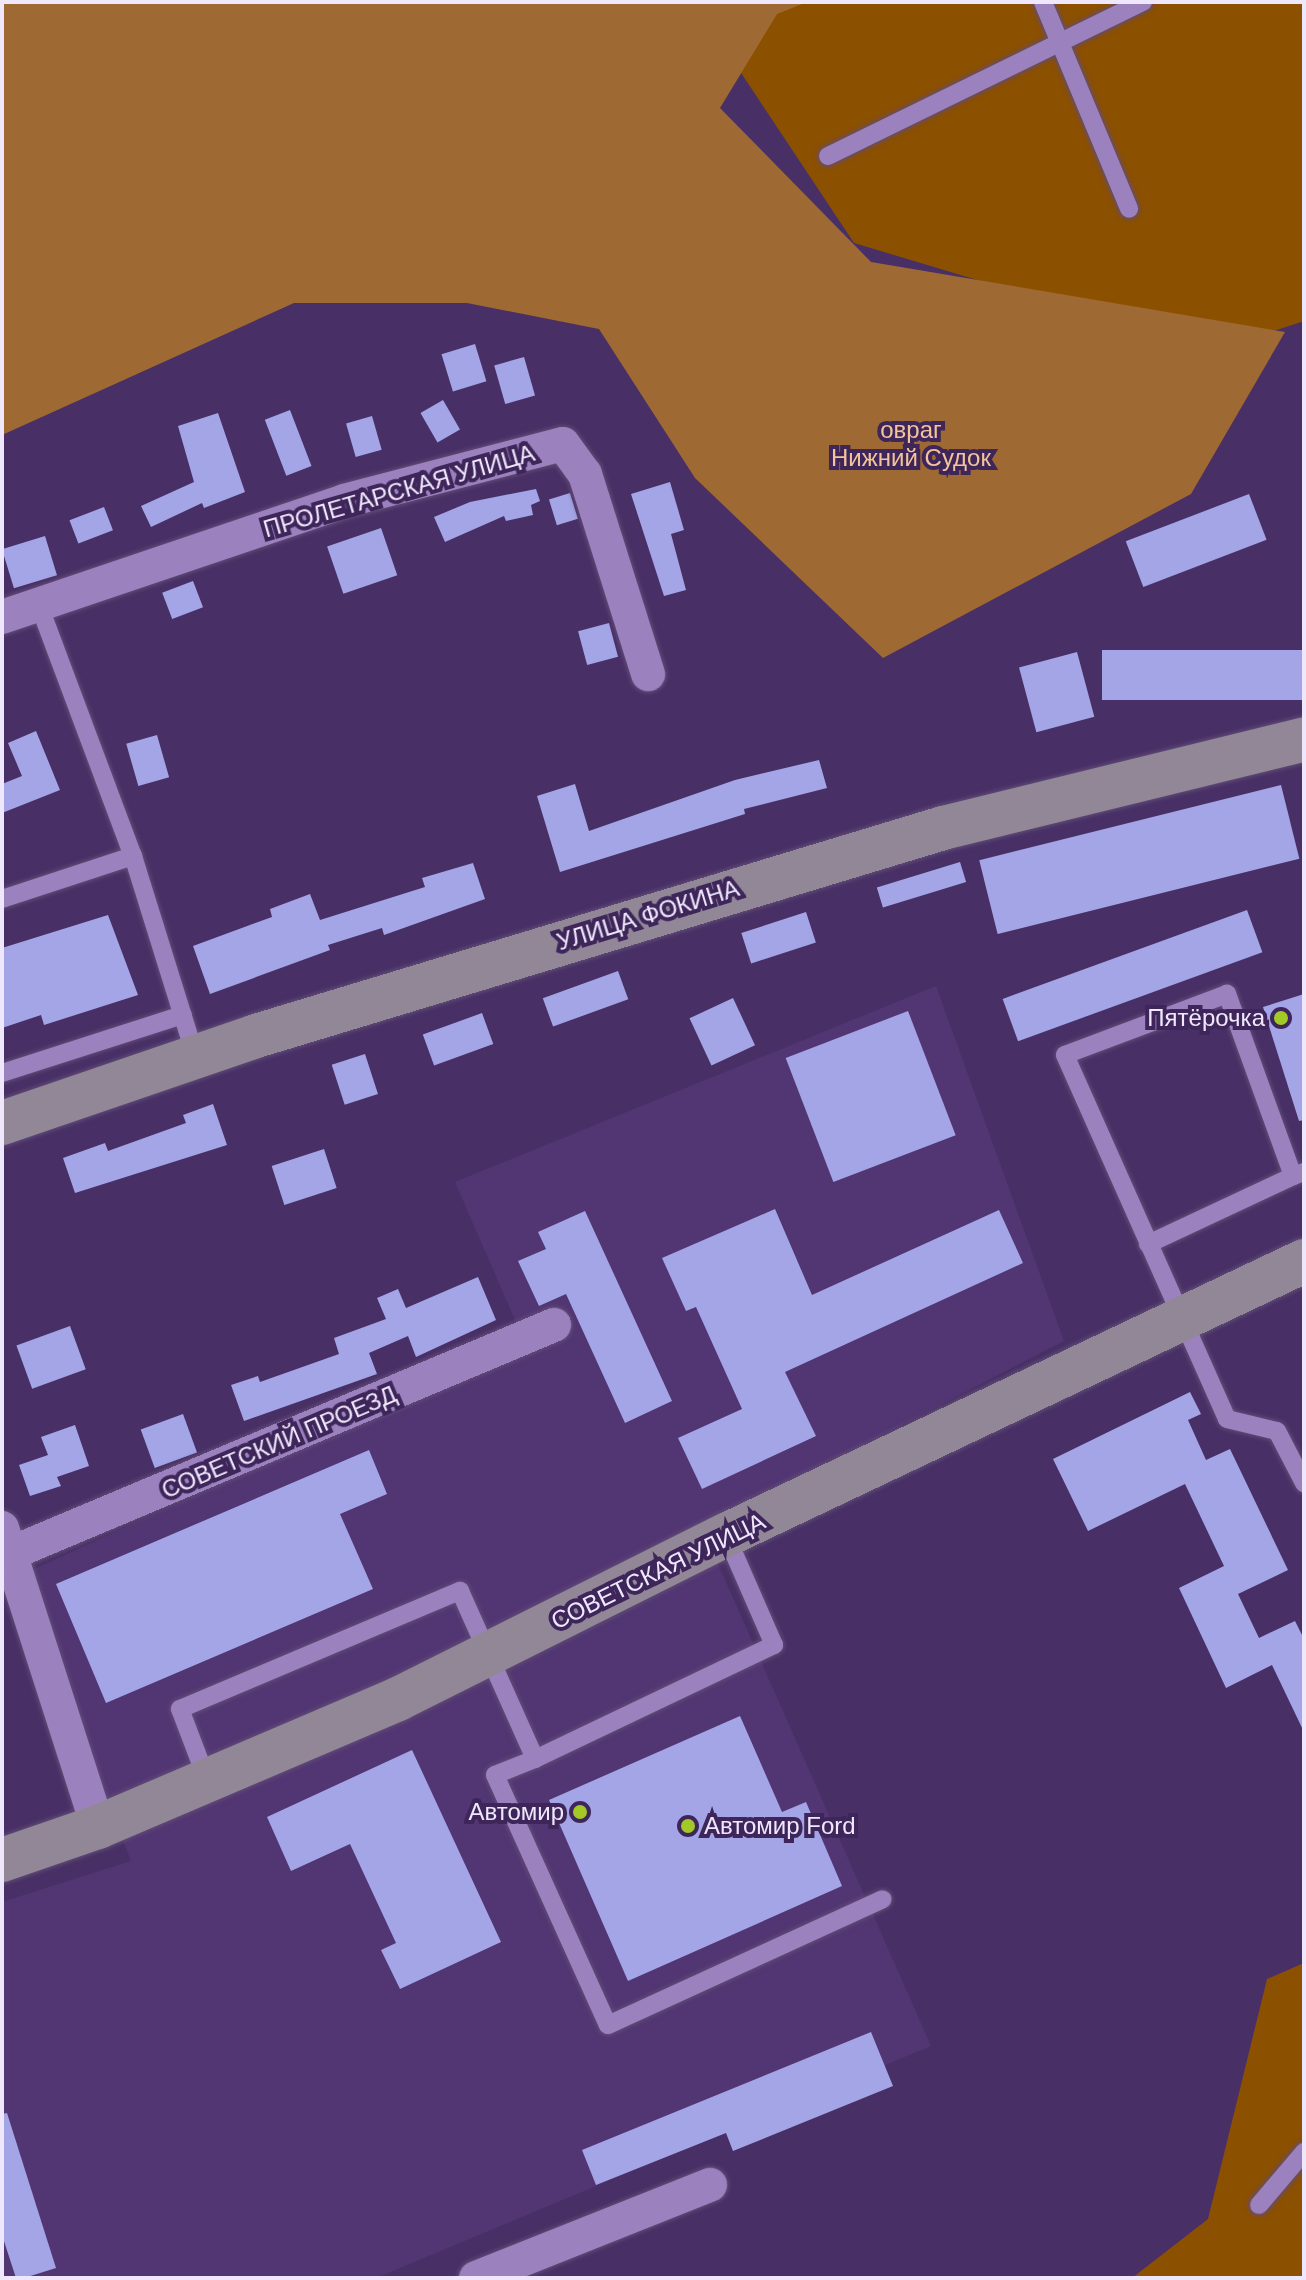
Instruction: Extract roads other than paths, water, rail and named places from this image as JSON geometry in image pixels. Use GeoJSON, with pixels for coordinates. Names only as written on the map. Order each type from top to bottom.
{"type":"FeatureCollection","features":[{"type":"Feature","properties":{"kind":"main road","name":"УЛИЦА ФОКИНА"},"geometry":{"type":"LineString","coordinates":[[2,1123],[622,922],[943,828],[1304,739]]}},
{"type":"Feature","properties":{"kind":"main road","name":"СОВЕТСКАЯ УЛИЦА"},"geometry":{"type":"LineString","coordinates":[[2,1860],[98,1827],[487,1656],[726,1535],[1183,1322],[1304,1261]]}},
{"type":"Feature","properties":{"kind":"street","name":"ПРОЛЕТАРСКАЯ УЛИЦА"},"geometry":{"type":"LineString","coordinates":[[2,617],[344,501],[563,444],[585,474],[648,674]]}},
{"type":"Feature","properties":{"kind":"street","name":"СОВЕТСКИЙ ПРОЕЗД"},"geometry":{"type":"LineString","coordinates":[[5,1546],[554,1325]]}},
{"type":"Feature","properties":{"kind":"street"},"geometry":{"type":"LineString","coordinates":[[5,1546],[98,1827]]}},
{"type":"Feature","properties":{"kind":"street"},"geometry":{"type":"LineString","coordinates":[[476,2278],[710,2185]]}},
{"type":"Feature","properties":{"kind":"lane"},"geometry":{"type":"LineString","coordinates":[[1043,2],[1062,41],[1129,209]]}},
{"type":"Feature","properties":{"kind":"lane"},"geometry":{"type":"LineString","coordinates":[[828,156],[1143,2]]}},
{"type":"Feature","properties":{"kind":"lane"},"geometry":{"type":"LineString","coordinates":[[39,605],[133,856],[196,1058]]}},
{"type":"Feature","properties":{"kind":"lane"},"geometry":{"type":"LineString","coordinates":[[2,899],[133,856]]}},
{"type":"Feature","properties":{"kind":"lane"},"geometry":{"type":"LineString","coordinates":[[1148,1244],[1299,1174],[1227,994],[1065,1055],[1148,1244],[1227,1419],[1277,1431],[1304,1483]]}},
{"type":"Feature","properties":{"kind":"lane"},"geometry":{"type":"LineString","coordinates":[[2,1073],[183,1015]]}},
{"type":"Feature","properties":{"kind":"lane"},"geometry":{"type":"LineString","coordinates":[[726,1535],[774,1645],[495,1775],[608,2025],[883,1899]]}},
{"type":"Feature","properties":{"kind":"lane"},"geometry":{"type":"LineString","coordinates":[[207,1780],[180,1709],[460,1591],[535,1759]]}},
{"type":"Feature","properties":{"kind":"lane"},"geometry":{"type":"LineString","coordinates":[[1259,2205],[1304,2152]]}},
{"type":"Feature","properties":{"kind":"place","name":"Пятёрочка"},"geometry":{"type":"Point","coordinates":[1281,1018]}},
{"type":"Feature","properties":{"kind":"place","name":"Автомир"},"geometry":{"type":"Point","coordinates":[580,1812]}},
{"type":"Feature","properties":{"kind":"place","name":"Автомир Ford"},"geometry":{"type":"Point","coordinates":[688,1826]}},
{"type":"Feature","properties":{"kind":"park label","name":"овраг Нижний Судок"},"geometry":{"type":"Point","coordinates":[911,444]}}]}
